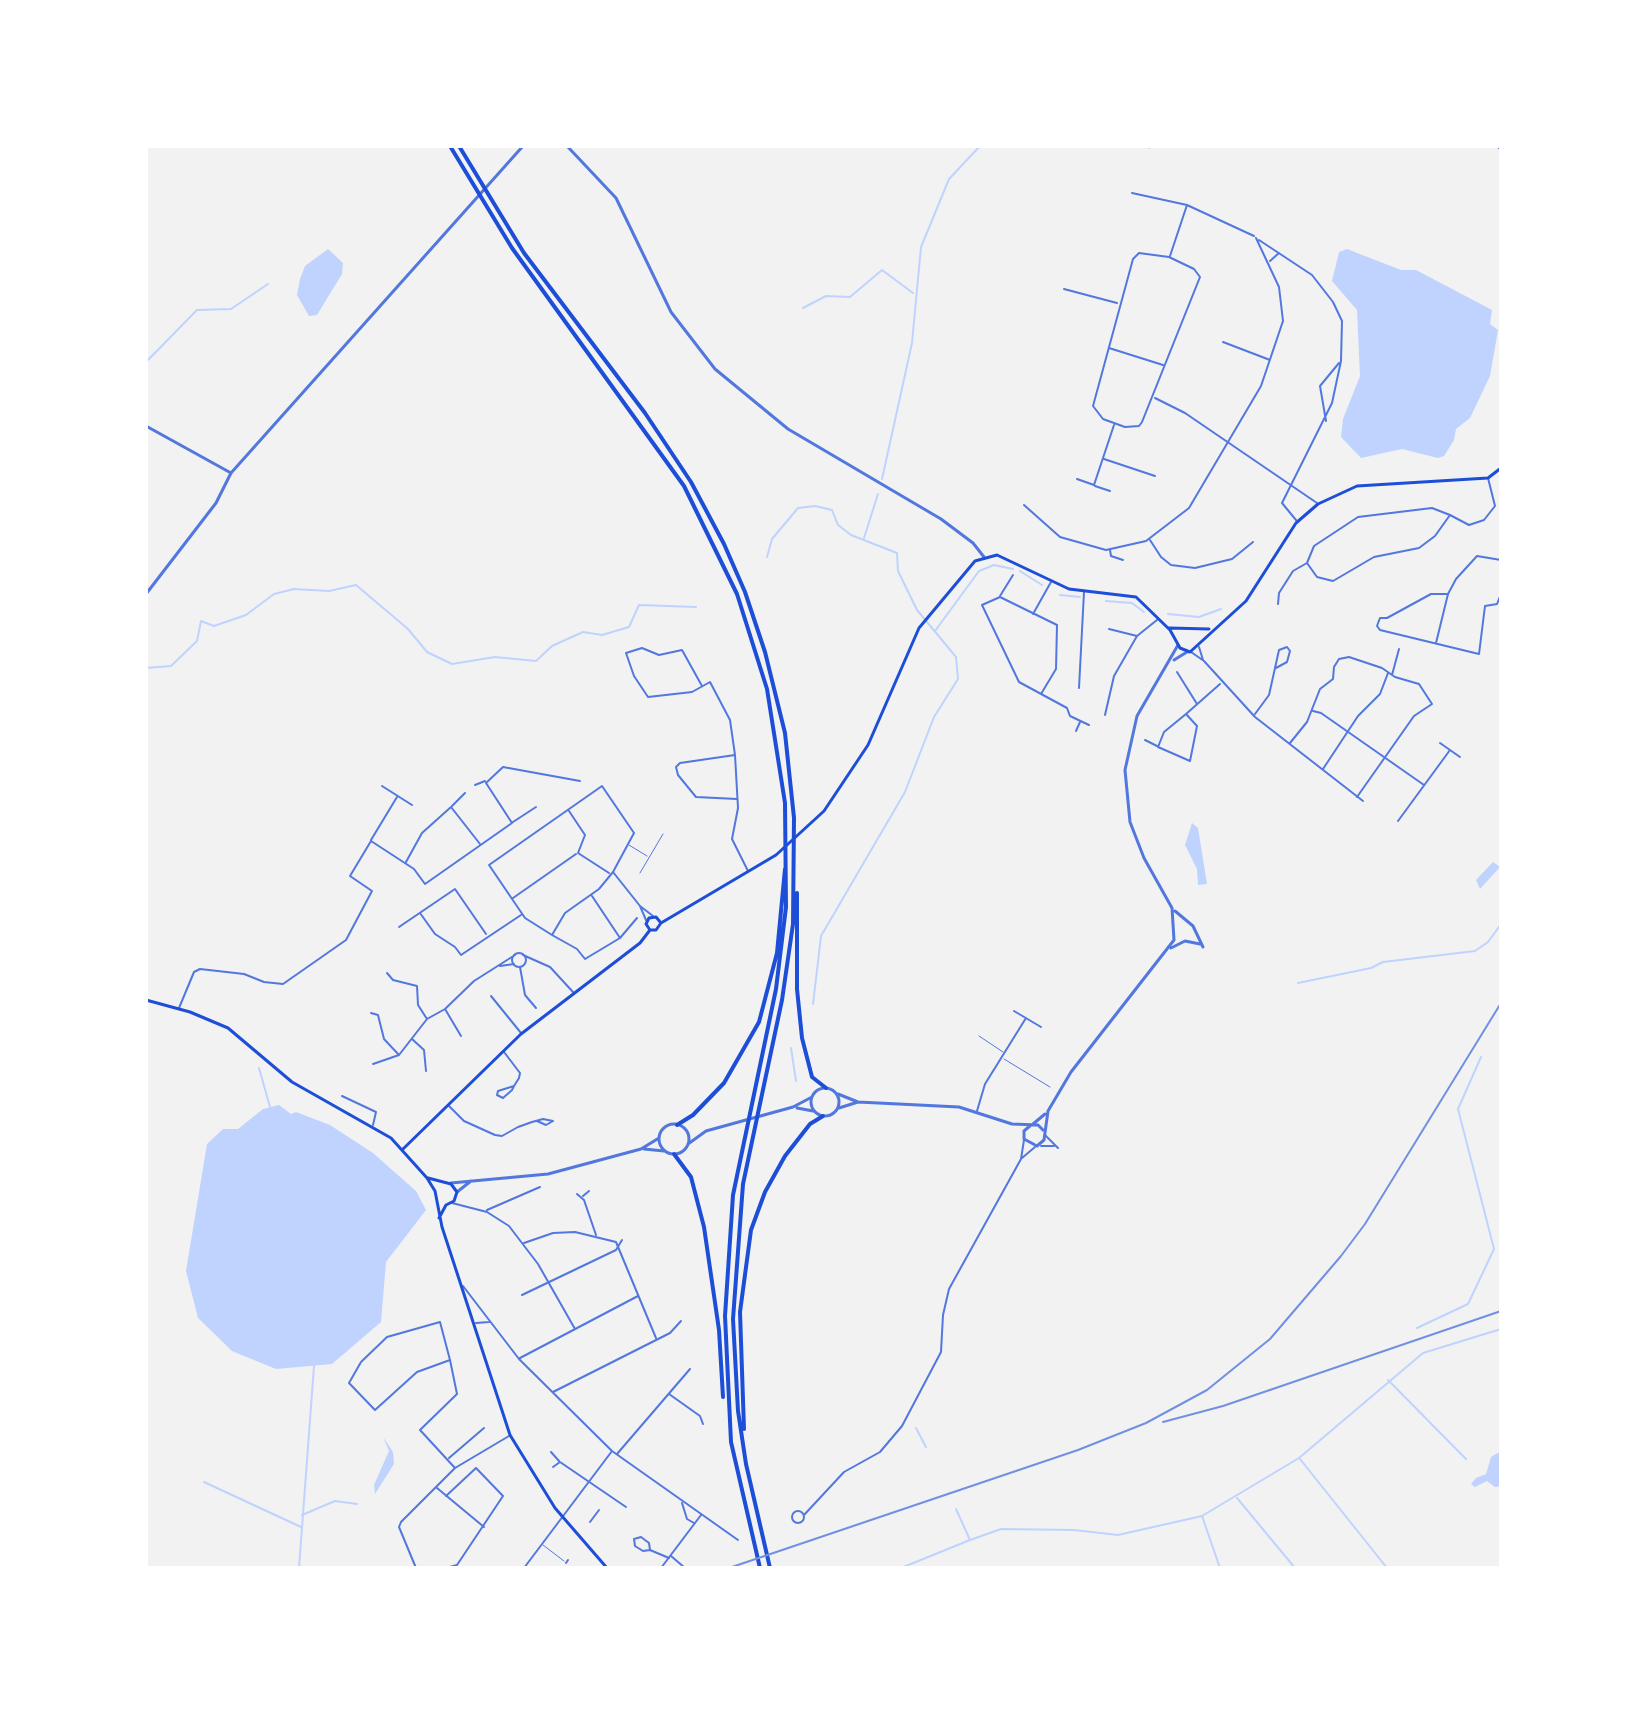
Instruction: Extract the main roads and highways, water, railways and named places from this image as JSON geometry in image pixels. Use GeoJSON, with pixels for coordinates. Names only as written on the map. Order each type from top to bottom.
{"type":"FeatureCollection","features":[{"type":"Feature","properties":{"kind":"highway"},"geometry":{"type":"LineString","coordinates":[[450,146],[481,200],[557,313],[663,453],[721,557],[757,652],[767,689],[782,773],[787,838],[782,954],[740,1154],[727,1247],[726,1396],[731,1442]]}},
{"type":"Feature","properties":{"kind":"highway"},"geometry":{"type":"LineString","coordinates":[[459,146],[487,195],[564,309],[669,447],[724,544],[765,652],[782,721],[795,846],[801,1032],[812,1077],[826,1088]]}},
{"type":"Feature","properties":{"kind":"highway"},"geometry":{"type":"LineString","coordinates":[[677,1125],[704,1105],[732,1073],[764,1011],[777,953],[787,838]]}},
{"type":"Feature","properties":{"kind":"highway"},"geometry":{"type":"LineString","coordinates":[[770,1568],[746,1464],[734,1348],[735,1256],[746,1165],[782,1000],[793,924],[795,846]]}},
{"type":"Feature","properties":{"kind":"highway"},"geometry":{"type":"LineString","coordinates":[[746,1464],[739,1341],[746,1254],[755,1219],[773,1177],[804,1130],[823,1116]]}},
{"type":"Feature","properties":{"kind":"highway"},"geometry":{"type":"LineString","coordinates":[[674,1154],[691,1177],[704,1227],[731,1442],[760,1568]]}},
{"type":"Feature","properties":{"kind":"main road"},"geometry":{"type":"LineString","coordinates":[[650,930],[656,930],[661,923],[765,862],[814,822],[841,790],[868,745],[919,628],[967,569],[984,557],[997,555],[1051,582],[1084,592],[1132,595],[1167,627],[1188,652],[1246,601],[1297,521],[1318,504],[1357,486],[1470,476],[1488,478],[1501,468]]}},
{"type":"Feature","properties":{"kind":"main road"},"geometry":{"type":"LineString","coordinates":[[1167,627],[1184,631],[1213,628]]}},
{"type":"Feature","properties":{"kind":"main road"},"geometry":{"type":"LineString","coordinates":[[1178,643],[1184,631]]}},
{"type":"Feature","properties":{"kind":"main road"},"geometry":{"type":"LineString","coordinates":[[1193,631],[1199,644]]}},
{"type":"Feature","properties":{"kind":"main road"},"geometry":{"type":"LineString","coordinates":[[650,930],[647,922],[654,917],[661,923]]}},
{"type":"Feature","properties":{"kind":"main road"},"geometry":{"type":"LineString","coordinates":[[403,1149],[521,1034],[640,943],[650,930]]}},
{"type":"Feature","properties":{"kind":"main road"},"geometry":{"type":"LineString","coordinates":[[146,1000],[179,1008],[228,1028],[292,1082],[373,1125],[403,1149],[427,1178],[435,1191],[439,1218],[510,1435],[563,1517],[607,1568]]}},
{"type":"Feature","properties":{"kind":"main road"},"geometry":{"type":"LineString","coordinates":[[427,1178],[445,1183],[457,1192],[456,1198],[446,1205],[439,1218]]}},
{"type":"Feature","properties":{"kind":"main road"},"geometry":{"type":"LineString","coordinates":[[435,1191],[445,1183]]}},
{"type":"Feature","properties":{"kind":"main road"},"geometry":{"type":"LineString","coordinates":[[436,1199],[446,1205]]}},
{"type":"Feature","properties":{"kind":"water"},"geometry":{"type":"Polygon","coordinates":[[[328,249],[343,263],[342,274],[317,315],[309,316],[297,295],[300,279],[305,266],[328,249]]]}},
{"type":"Feature","properties":{"kind":"water"},"geometry":{"type":"Polygon","coordinates":[[[1347,249],[1401,270],[1416,270],[1492,310],[1490,324],[1498,330],[1490,376],[1470,418],[1456,429],[1454,440],[1444,456],[1438,458],[1402,449],[1361,458],[1341,437],[1343,419],[1360,376],[1357,310],[1332,281],[1339,252],[1347,249]]]}},
{"type":"Feature","properties":{"kind":"water"},"geometry":{"type":"Polygon","coordinates":[[[1192,823],[1198,828],[1207,884],[1198,885],[1197,869],[1185,845],[1192,823]]]}},
{"type":"Feature","properties":{"kind":"water"},"geometry":{"type":"Polygon","coordinates":[[[1493,862],[1500,867],[1480,889],[1476,880],[1493,862]]]}},
{"type":"Feature","properties":{"kind":"water"},"geometry":{"type":"Polygon","coordinates":[[[279,1105],[291,1114],[296,1112],[330,1125],[373,1153],[416,1191],[426,1210],[386,1262],[381,1322],[332,1364],[276,1369],[232,1351],[198,1318],[186,1271],[207,1144],[223,1129],[238,1129],[263,1109],[279,1105]]]}},
{"type":"Feature","properties":{"kind":"water"},"geometry":{"type":"Polygon","coordinates":[[[383,1437],[393,1452],[394,1464],[375,1494],[374,1485],[389,1451],[383,1437]]]}},
{"type":"Feature","properties":{"kind":"water"},"geometry":{"type":"Polygon","coordinates":[[[1501,1451],[1501,1486],[1495,1487],[1487,1481],[1475,1487],[1471,1484],[1486,1474],[1491,1457],[1501,1451]]]}},
{"type":"Feature","properties":{"kind":"waterway"},"geometry":{"type":"LineString","coordinates":[[882,479],[912,343],[921,247],[949,179],[980,146]]}},
{"type":"Feature","properties":{"kind":"waterway"},"geometry":{"type":"LineString","coordinates":[[803,308],[826,296],[850,297],[882,270],[913,293]]}},
{"type":"Feature","properties":{"kind":"waterway"},"geometry":{"type":"LineString","coordinates":[[146,362],[197,310],[231,309],[268,284]]}},
{"type":"Feature","properties":{"kind":"waterway"},"geometry":{"type":"LineString","coordinates":[[864,538],[878,494]]}},
{"type":"Feature","properties":{"kind":"waterway"},"geometry":{"type":"LineString","coordinates":[[767,557],[772,539],[798,508],[815,506],[832,510],[838,525],[851,535],[897,553],[898,571],[917,610],[956,657],[958,679],[934,717],[905,792],[821,936],[813,1004]]}},
{"type":"Feature","properties":{"kind":"waterway"},"geometry":{"type":"LineString","coordinates":[[935,631],[979,571],[994,565],[1013,569]]}},
{"type":"Feature","properties":{"kind":"waterway"},"geometry":{"type":"LineString","coordinates":[[1020,571],[1042,585]]}},
{"type":"Feature","properties":{"kind":"waterway"},"geometry":{"type":"LineString","coordinates":[[146,668],[171,666],[197,641],[201,621],[214,626],[246,615],[274,594],[294,589],[329,591],[356,585],[408,629],[427,652],[452,664],[495,657],[536,661],[552,646],[583,632],[602,635],[629,627],[639,605],[696,607]]}},
{"type":"Feature","properties":{"kind":"waterway"},"geometry":{"type":"LineString","coordinates":[[1060,595],[1080,597]]}},
{"type":"Feature","properties":{"kind":"waterway"},"geometry":{"type":"LineString","coordinates":[[1106,601],[1132,603],[1144,612]]}},
{"type":"Feature","properties":{"kind":"waterway"},"geometry":{"type":"LineString","coordinates":[[1168,614],[1199,617],[1221,609]]}},
{"type":"Feature","properties":{"kind":"waterway"},"geometry":{"type":"LineString","coordinates":[[1298,983],[1371,968],[1383,962],[1475,951],[1488,942],[1501,924]]}},
{"type":"Feature","properties":{"kind":"waterway"},"geometry":{"type":"LineString","coordinates":[[791,1048],[796,1081]]}},
{"type":"Feature","properties":{"kind":"waterway"},"geometry":{"type":"LineString","coordinates":[[1417,1328],[1468,1304],[1494,1249],[1458,1109],[1481,1057]]}},
{"type":"Feature","properties":{"kind":"waterway"},"geometry":{"type":"LineString","coordinates":[[259,1068],[270,1107]]}},
{"type":"Feature","properties":{"kind":"waterway"},"geometry":{"type":"LineString","coordinates":[[970,1540],[1001,1529],[1074,1530],[1118,1535],[1202,1516],[1299,1458],[1423,1353],[1501,1329]]}},
{"type":"Feature","properties":{"kind":"waterway"},"geometry":{"type":"LineString","coordinates":[[299,1568],[314,1366]]}},
{"type":"Feature","properties":{"kind":"waterway"},"geometry":{"type":"LineString","coordinates":[[1388,1380],[1466,1459]]}},
{"type":"Feature","properties":{"kind":"waterway"},"geometry":{"type":"LineString","coordinates":[[916,1428],[926,1447]]}},
{"type":"Feature","properties":{"kind":"waterway"},"geometry":{"type":"LineString","coordinates":[[1300,1459],[1387,1568]]}},
{"type":"Feature","properties":{"kind":"waterway"},"geometry":{"type":"LineString","coordinates":[[204,1482],[301,1527]]}},
{"type":"Feature","properties":{"kind":"waterway"},"geometry":{"type":"LineString","coordinates":[[1237,1498],[1295,1568]]}},
{"type":"Feature","properties":{"kind":"waterway"},"geometry":{"type":"LineString","coordinates":[[302,1515],[335,1501],[357,1504]]}},
{"type":"Feature","properties":{"kind":"waterway"},"geometry":{"type":"LineString","coordinates":[[901,1568],[970,1540],[956,1509]]}},
{"type":"Feature","properties":{"kind":"waterway"},"geometry":{"type":"LineString","coordinates":[[1202,1516],[1220,1568]]}},
{"type":"Feature","properties":{"kind":"railway"},"geometry":{"type":"LineString","coordinates":[[729,1568],[1078,1450],[1146,1423],[1207,1390],[1270,1339],[1341,1256],[1365,1224],[1501,1003]]}},
{"type":"Feature","properties":{"kind":"railway"},"geometry":{"type":"LineString","coordinates":[[1163,1422],[1223,1406],[1501,1311]]}}]}
